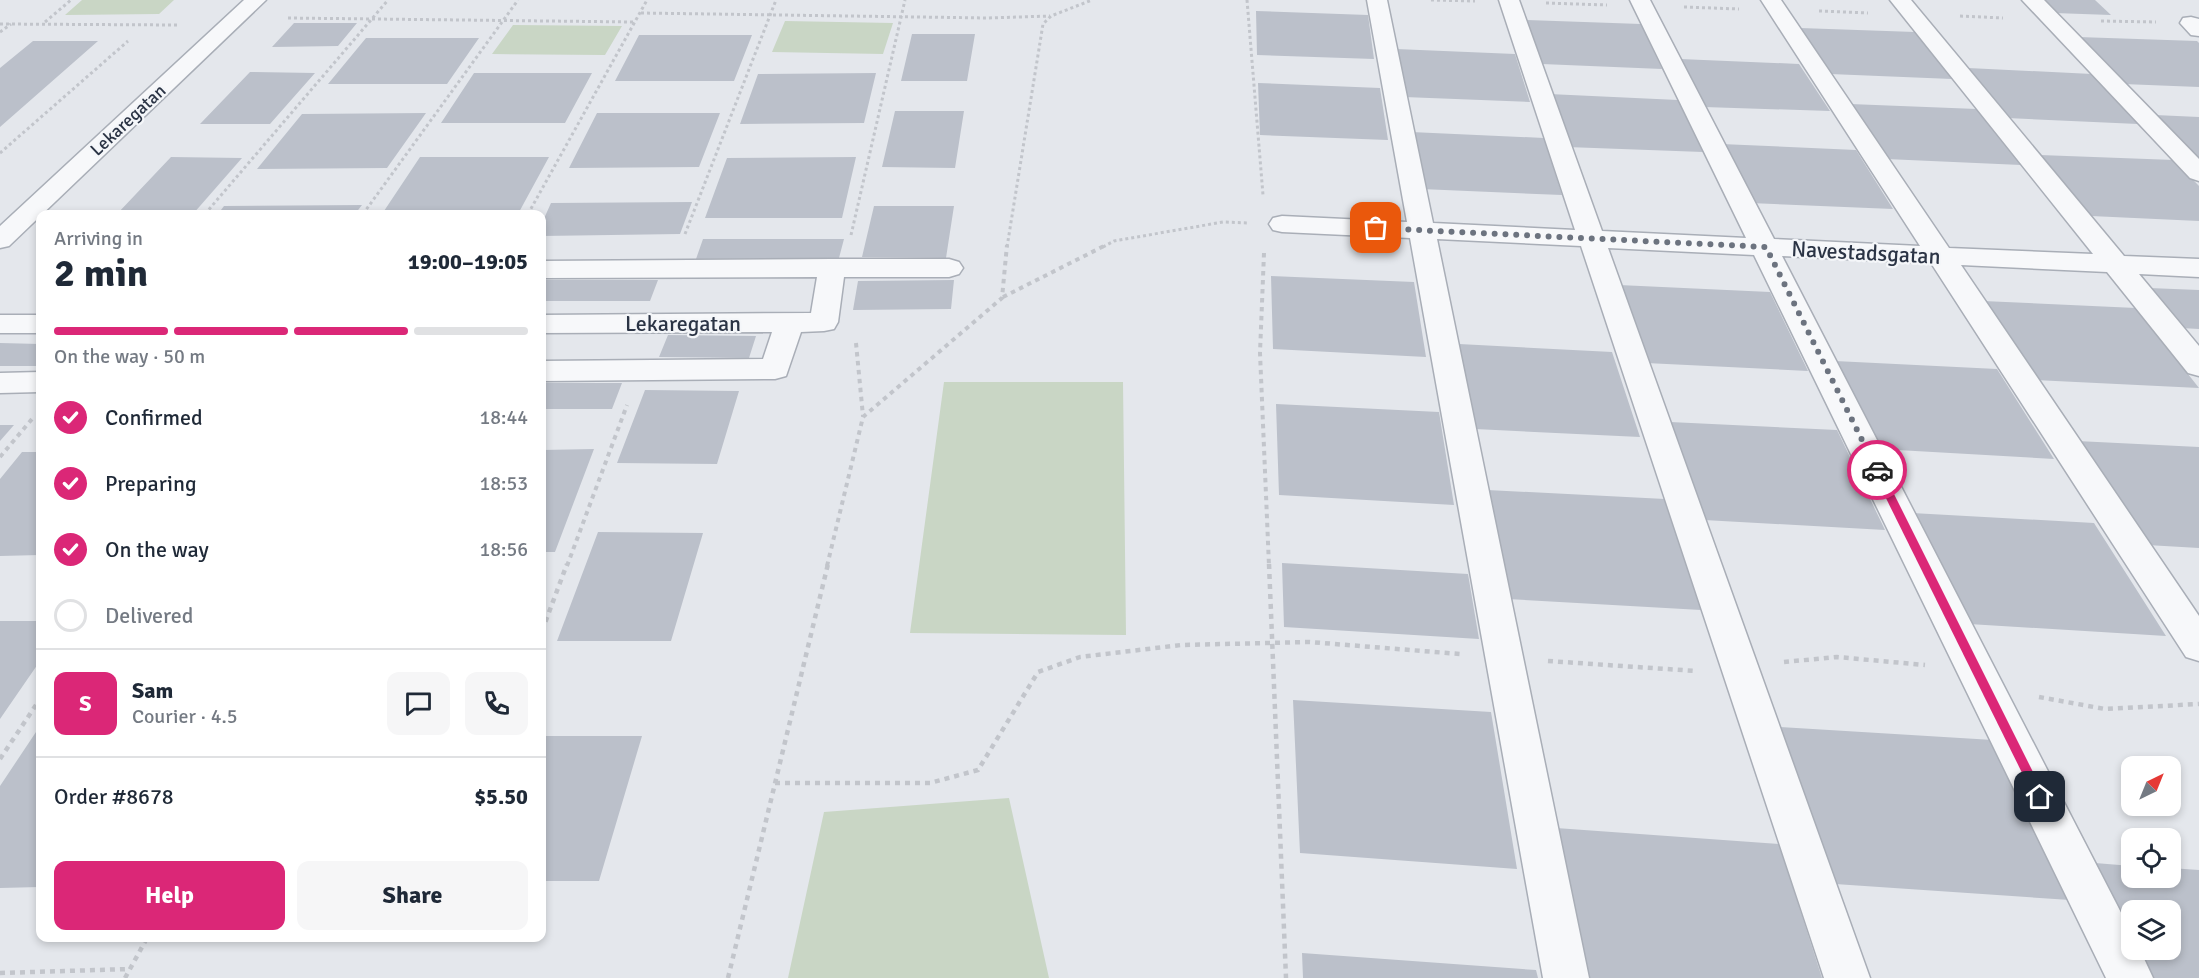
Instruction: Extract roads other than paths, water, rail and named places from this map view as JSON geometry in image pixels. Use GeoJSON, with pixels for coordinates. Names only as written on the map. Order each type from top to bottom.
{"type":"FeatureCollection","features":[{"type":"Feature","properties":{"kind":"street","name":"Lekaregatan"},"geometry":{"type":"LineString","coordinates":[[0,240],[256,0]]}},
{"type":"Feature","properties":{"kind":"street"},"geometry":{"type":"LineString","coordinates":[[1377,0],[1566,978]]}},
{"type":"Feature","properties":{"kind":"street"},"geometry":{"type":"LineString","coordinates":[[1509,0],[1847,978]]}},
{"type":"Feature","properties":{"kind":"street"},"geometry":{"type":"LineString","coordinates":[[1641,0],[2130,978]]}},
{"type":"Feature","properties":{"kind":"street"},"geometry":{"type":"LineString","coordinates":[[1771,0],[2199,646]]}},
{"type":"Feature","properties":{"kind":"street"},"geometry":{"type":"LineString","coordinates":[[1900,0],[2199,366]]}},
{"type":"Feature","properties":{"kind":"street"},"geometry":{"type":"LineString","coordinates":[[2032,0],[2199,173]]}},
{"type":"Feature","properties":{"kind":"street","name":"Navestadsgatan"},"geometry":{"type":"LineString","coordinates":[[1274,224],[2199,268]]}},
{"type":"Feature","properties":{"kind":"street","name":"Lekaregatan"},"geometry":{"type":"LineString","coordinates":[[546,324],[824,322],[838,267]]}},
{"type":"Feature","properties":{"kind":"street"},"geometry":{"type":"LineString","coordinates":[[546,269],[949,268]]}},
{"type":"Feature","properties":{"kind":"street"},"geometry":{"type":"LineString","coordinates":[[546,372],[775,369],[790,322]]}},
{"type":"Feature","properties":{"kind":"street"},"geometry":{"type":"LineString","coordinates":[[0,324],[36,324]]}},
{"type":"Feature","properties":{"kind":"street"},"geometry":{"type":"LineString","coordinates":[[0,383],[36,382]]}}]}
